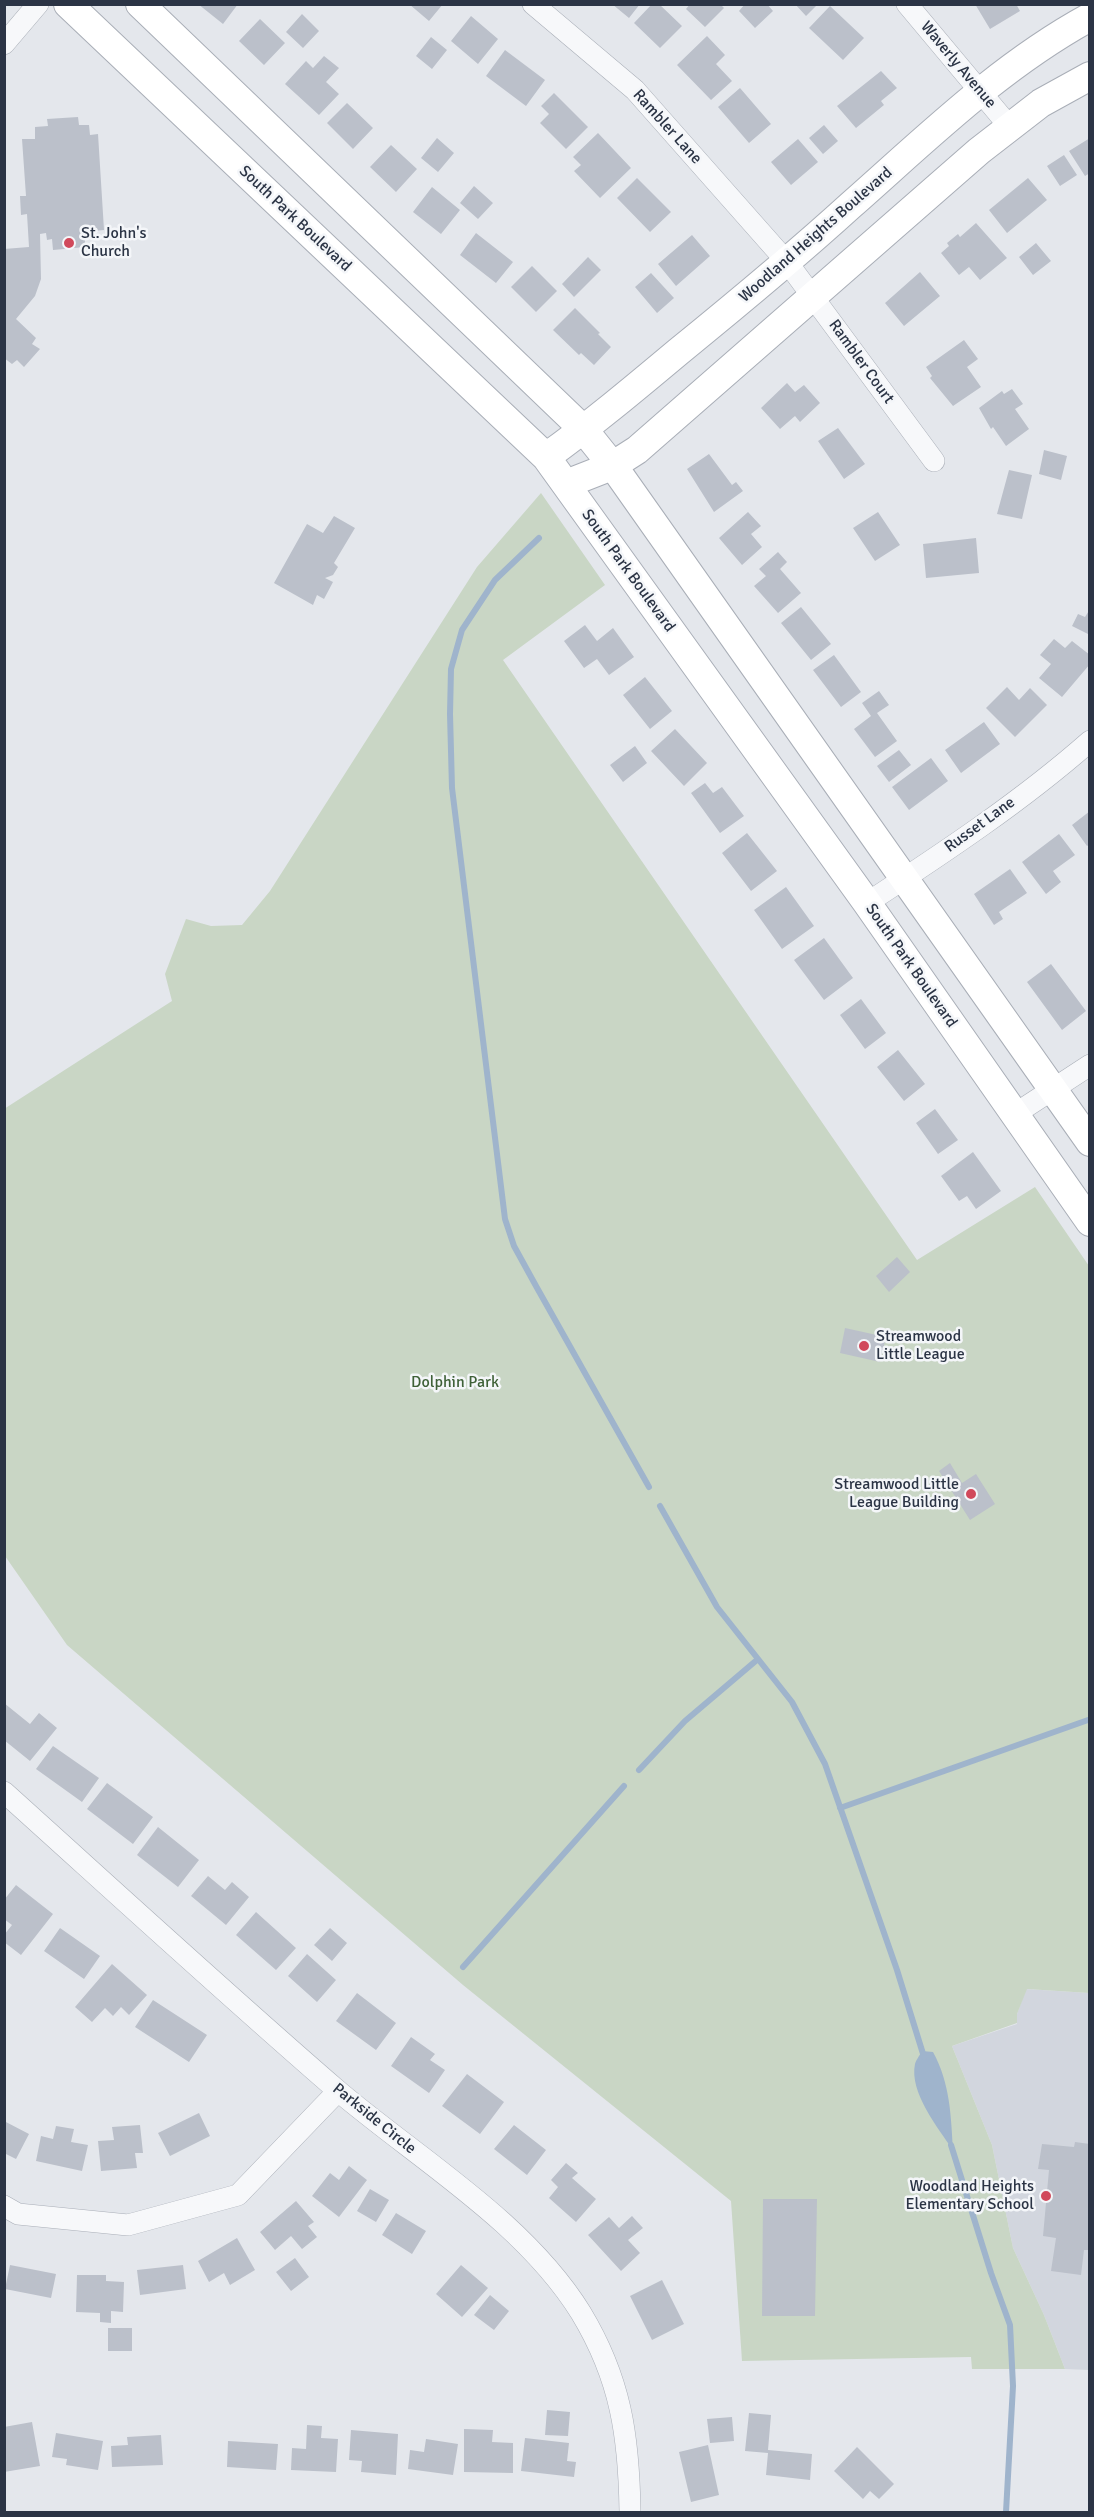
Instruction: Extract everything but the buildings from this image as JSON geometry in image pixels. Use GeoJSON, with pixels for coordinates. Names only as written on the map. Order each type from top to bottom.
{"type":"FeatureCollection","features":[{"type":"Feature","properties":{"kind":"street"},"geometry":{"type":"LineString","coordinates":[[4,44],[38,4]]}},
{"type":"Feature","properties":{"kind":"street","name":"South Park Boulevard"},"geometry":{"type":"LineString","coordinates":[[68,4],[546,457],[867,903],[1089,1222]]}},
{"type":"Feature","properties":{"kind":"street"},"geometry":{"type":"LineString","coordinates":[[140,4],[584,430],[612,466],[905,879],[1089,1142]]}},
{"type":"Feature","properties":{"kind":"street","name":"Rambler Lane"},"geometry":{"type":"LineString","coordinates":[[533,4],[635,90],[787,262]]}},
{"type":"Feature","properties":{"kind":"street","name":"Waverly Avenue"},"geometry":{"type":"LineString","coordinates":[[908,4],[1009,126]]}},
{"type":"Feature","properties":{"kind":"street","name":"Woodland Heights Boulevard"},"geometry":{"type":"LineString","coordinates":[[546,457],[584,430],[787,262],[981,92],[1042,45],[1089,17]]}},
{"type":"Feature","properties":{"kind":"street"},"geometry":{"type":"LineString","coordinates":[[566,484],[612,466],[637,450],[1009,126],[1041,103],[1089,76]]}},
{"type":"Feature","properties":{"kind":"street","name":"Rambler Court"},"geometry":{"type":"LineString","coordinates":[[787,262],[934,461]]}},
{"type":"Feature","properties":{"kind":"street","name":"Russet Lane"},"geometry":{"type":"LineString","coordinates":[[867,903],[905,879],[1055,770],[1089,741]]}},
{"type":"Feature","properties":{"kind":"street"},"geometry":{"type":"LineString","coordinates":[[1016,1114],[1089,1065]]}},
{"type":"Feature","properties":{"kind":"street","name":"Parkside Circle"},"geometry":{"type":"LineString","coordinates":[[4,1792],[338,2091],[498,2219],[531,2251],[580,2312],[600,2347],[625,2423],[630,2512]]}},
{"type":"Feature","properties":{"kind":"street"},"geometry":{"type":"LineString","coordinates":[[4,2206],[18,2214],[128,2225],[238,2195],[338,2091]]}},
{"type":"Feature","properties":{"kind":"shaded area","name":"Woodland Heights Elementary School"},"geometry":{"type":"Polygon","coordinates":[[[1026,1989],[1089,1993],[1089,2370],[1065,2369],[1044,2315],[1013,2248],[992,2145],[952,2046],[1017,2024],[1017,2014],[1026,1989]]]}},
{"type":"Feature","properties":{"kind":"green space","name":"Dolphin Park"},"geometry":{"type":"Polygon","coordinates":[[[541,493],[605,585],[503,660],[917,1260],[1035,1187],[1089,1266],[1089,1993],[1027,1989],[1017,2014],[1017,2023],[952,2046],[992,2145],[1013,2248],[1044,2315],[1065,2369],[972,2369],[971,2357],[742,2361],[731,2201],[463,1985],[67,1645],[5,1556],[4,1109],[172,1001],[165,974],[186,919],[211,926],[242,925],[270,891],[477,567],[541,493]]]}},
{"type":"Feature","properties":{"kind":"water"},"geometry":{"type":"Polygon","coordinates":[[[922,2051],[933,2052],[943,2075],[950,2112],[953,2150],[926,2109],[916,2086],[915,2064],[922,2051]]]}},
{"type":"Feature","properties":{"kind":"waterway"},"geometry":{"type":"LineString","coordinates":[[539,538],[495,580],[462,630],[451,669],[452,788],[505,1219],[514,1246],[649,1487]]}},
{"type":"Feature","properties":{"kind":"waterway"},"geometry":{"type":"LineString","coordinates":[[660,1506],[717,1607],[792,1702],[825,1764],[897,1970],[924,2057]]}},
{"type":"Feature","properties":{"kind":"waterway"},"geometry":{"type":"LineString","coordinates":[[639,1770],[685,1721],[758,1659]]}},
{"type":"Feature","properties":{"kind":"waterway"},"geometry":{"type":"LineString","coordinates":[[840,1808],[1088,1720]]}},
{"type":"Feature","properties":{"kind":"waterway"},"geometry":{"type":"LineString","coordinates":[[463,1967],[624,1786]]}},
{"type":"Feature","properties":{"kind":"waterway"},"geometry":{"type":"LineString","coordinates":[[951,2145],[991,2273],[1010,2325],[1013,2386],[1006,2512]]}},
{"type":"Feature","properties":{"kind":"place","name":"St. John's Church"},"geometry":{"type":"Point","coordinates":[69,243]}},
{"type":"Feature","properties":{"kind":"place","name":"Streamwood Little League"},"geometry":{"type":"Point","coordinates":[864,1346]}},
{"type":"Feature","properties":{"kind":"place","name":"Streamwood Little League Building"},"geometry":{"type":"Point","coordinates":[971,1494]}},
{"type":"Feature","properties":{"kind":"place","name":"Woodland Heights Elementary School"},"geometry":{"type":"Point","coordinates":[1046,2196]}}]}
